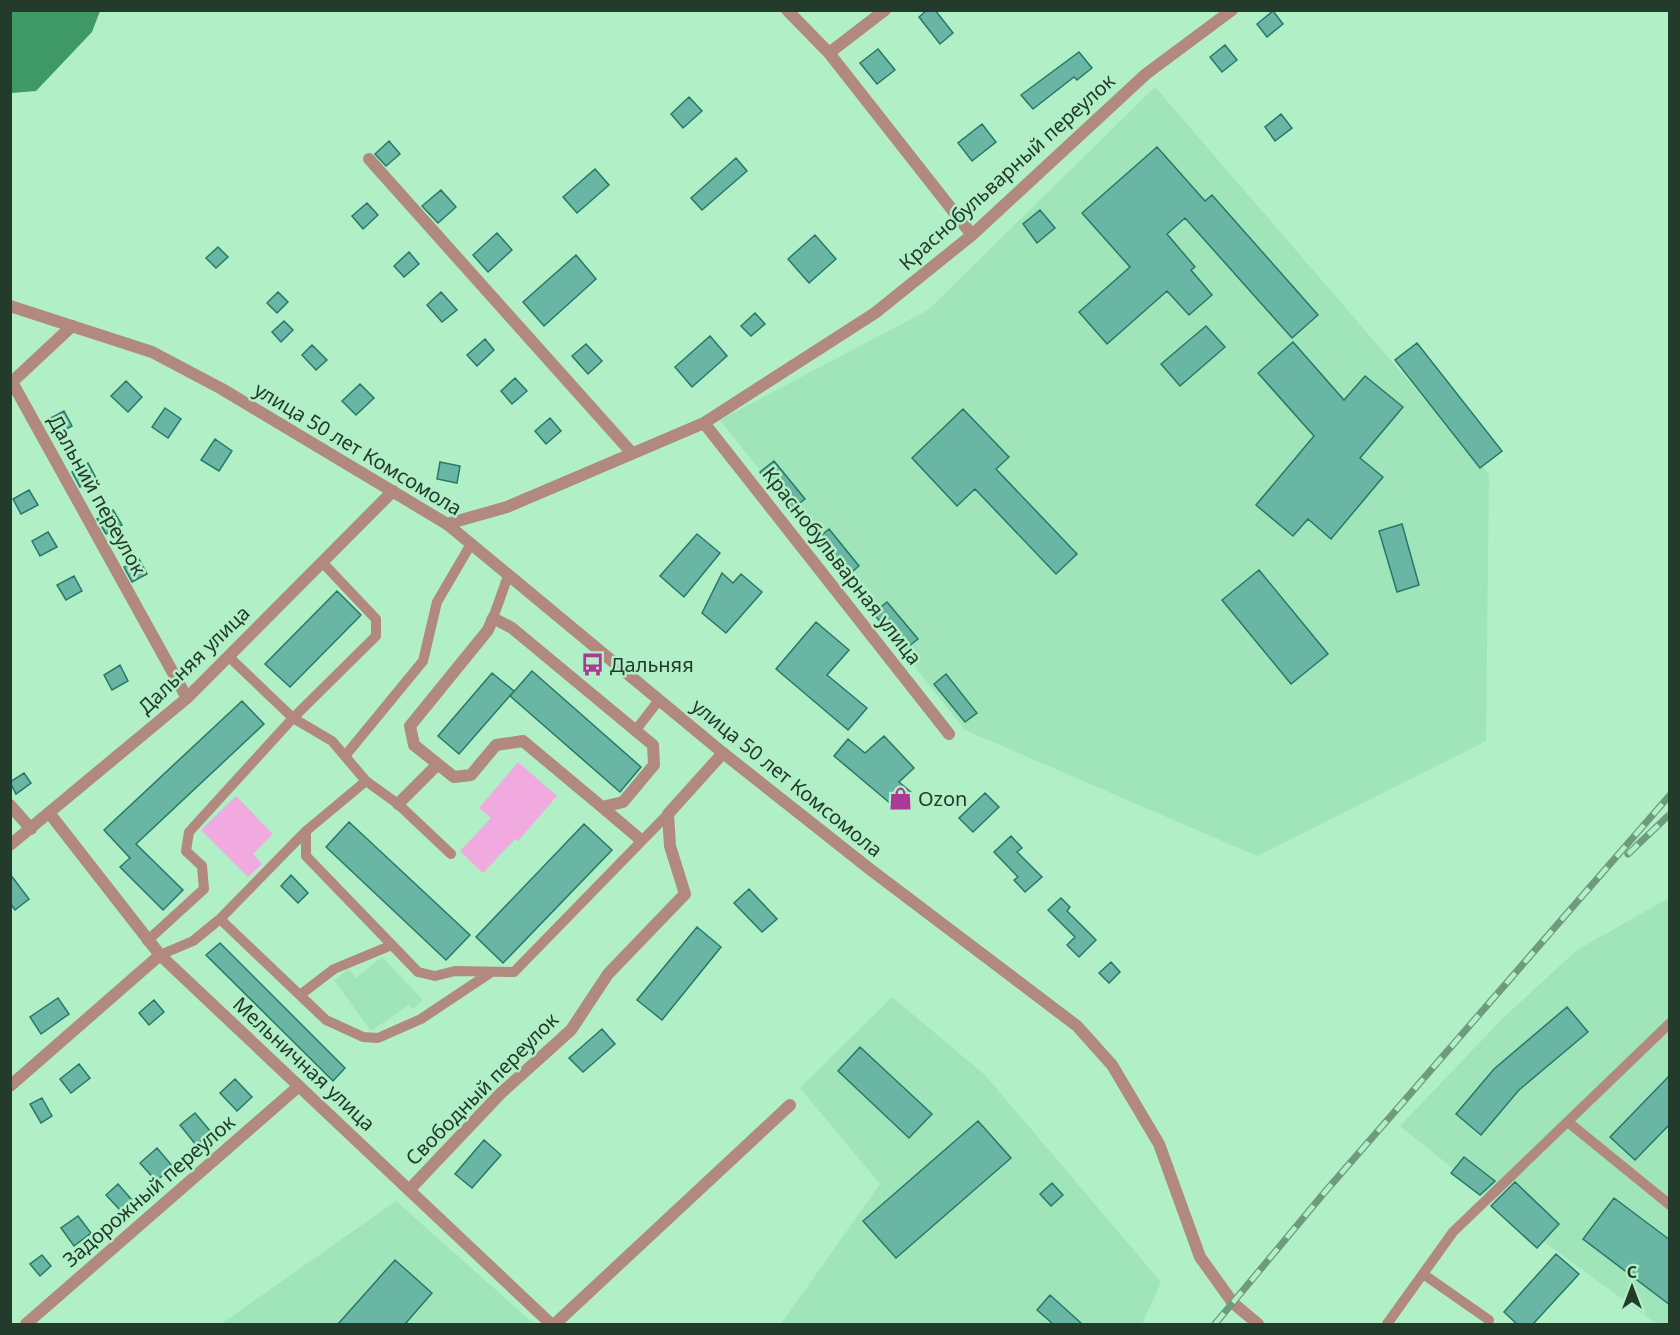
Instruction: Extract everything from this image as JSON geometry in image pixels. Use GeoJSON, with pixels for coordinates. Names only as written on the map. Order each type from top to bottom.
{"type":"FeatureCollection","features":[{"type":"Feature","properties":{"kind":"street"},"geometry":{"type":"LineString","coordinates":[[787,10],[829,53],[972,235]]}},
{"type":"Feature","properties":{"kind":"street"},"geometry":{"type":"LineString","coordinates":[[829,53],[885,10]]}},
{"type":"Feature","properties":{"kind":"street","name":"Краснобульварный переулок"},"geometry":{"type":"LineString","coordinates":[[447,524],[507,507],[631,452],[704,423],[875,313],[972,235],[1146,74],[1232,10]]}},
{"type":"Feature","properties":{"kind":"street"},"geometry":{"type":"LineString","coordinates":[[369,159],[631,452]]}},
{"type":"Feature","properties":{"kind":"street","name":"улица 50 лет Комсомола"},"geometry":{"type":"LineString","coordinates":[[10,306],[152,352],[222,389],[447,524],[723,753],[879,876],[1077,1026],[1112,1065],[1159,1144],[1200,1257],[1233,1303],[1258,1324]]}},
{"type":"Feature","properties":{"kind":"street","name":"Дальний переулок"},"geometry":{"type":"LineString","coordinates":[[72,326],[12,382],[187,698]]}},
{"type":"Feature","properties":{"kind":"street","name":"Краснобульварная улица"},"geometry":{"type":"LineString","coordinates":[[704,423],[949,734]]}},
{"type":"Feature","properties":{"kind":"street","name":"Дальняя улица"},"geometry":{"type":"LineString","coordinates":[[10,845],[187,698],[393,491]]}},
{"type":"Feature","properties":{"kind":"street"},"geometry":{"type":"LineString","coordinates":[[602,807],[623,802],[654,765],[653,745],[512,628],[493,618],[488,630],[410,726],[414,745],[454,777],[471,775],[496,745],[523,741],[641,840]]}},
{"type":"Feature","properties":{"kind":"street"},"geometry":{"type":"LineString","coordinates":[[668,814],[723,753]]}},
{"type":"Feature","properties":{"kind":"street"},"geometry":{"type":"LineString","coordinates":[[398,804],[438,764]]}},
{"type":"Feature","properties":{"kind":"street"},"geometry":{"type":"LineString","coordinates":[[10,805],[31,829]]}},
{"type":"Feature","properties":{"kind":"street","name":"Мельничная улица"},"geometry":{"type":"LineString","coordinates":[[50,814],[160,955],[553,1324]]}},
{"type":"Feature","properties":{"kind":"street","name":"Свободный переулок"},"geometry":{"type":"LineString","coordinates":[[409,1190],[500,1094],[571,1030],[608,974],[685,894],[670,846],[668,814]]}},
{"type":"Feature","properties":{"kind":"street"},"geometry":{"type":"LineString","coordinates":[[10,1086],[160,955]]}},
{"type":"Feature","properties":{"kind":"street","name":"Задорожный переулок"},"geometry":{"type":"LineString","coordinates":[[26,1324],[298,1086]]}},
{"type":"Feature","properties":{"kind":"street"},"geometry":{"type":"LineString","coordinates":[[553,1324],[790,1105]]}},
{"type":"Feature","properties":{"kind":"lane"},"geometry":{"type":"LineString","coordinates":[[345,756],[423,661],[437,602],[471,544]]}},
{"type":"Feature","properties":{"kind":"lane"},"geometry":{"type":"LineString","coordinates":[[147,941],[204,889],[202,866],[186,851],[189,832],[293,717],[376,636],[376,619],[322,562]]}},
{"type":"Feature","properties":{"kind":"lane"},"geometry":{"type":"LineString","coordinates":[[493,618],[508,576]]}},
{"type":"Feature","properties":{"kind":"lane"},"geometry":{"type":"LineString","coordinates":[[228,656],[293,717],[332,741],[366,780],[398,804],[451,854]]}},
{"type":"Feature","properties":{"kind":"lane"},"geometry":{"type":"LineString","coordinates":[[635,731],[659,700]]}},
{"type":"Feature","properties":{"kind":"lane"},"geometry":{"type":"LineString","coordinates":[[160,955],[193,941],[220,919],[306,831],[366,780]]}},
{"type":"Feature","properties":{"kind":"lane"},"geometry":{"type":"LineString","coordinates":[[306,831],[306,856],[418,972],[435,976],[456,971],[514,972],[625,861],[641,840],[668,814]]}},
{"type":"Feature","properties":{"kind":"lane"},"geometry":{"type":"LineString","coordinates":[[220,919],[326,1020],[363,1037],[378,1038],[421,1018],[490,972]]}},
{"type":"Feature","properties":{"kind":"lane"},"geometry":{"type":"LineString","coordinates":[[300,995],[334,969],[392,945]]}},
{"type":"Feature","properties":{"kind":"lane"},"geometry":{"type":"LineString","coordinates":[[1387,1324],[1453,1232],[1670,1023]]}},
{"type":"Feature","properties":{"kind":"lane"},"geometry":{"type":"LineString","coordinates":[[1568,1122],[1670,1204]]}},
{"type":"Feature","properties":{"kind":"lane"},"geometry":{"type":"LineString","coordinates":[[1423,1274],[1490,1320]]}},
{"type":"Feature","properties":{"kind":"shaded area"},"geometry":{"type":"Polygon","coordinates":[[[11,10],[100,11],[92,32],[36,91],[11,93],[11,10]]]}},
{"type":"Feature","properties":{"kind":"shaded area"},"geometry":{"type":"Polygon","coordinates":[[[1155,87],[1489,474],[1486,741],[1257,856],[965,730],[720,420],[928,310],[1155,87]]]}},
{"type":"Feature","properties":{"kind":"shaded area"},"geometry":{"type":"Polygon","coordinates":[[[518,762],[557,796],[518,841],[515,839],[483,873],[460,851],[491,818],[479,808],[518,762]]]}},
{"type":"Feature","properties":{"kind":"shaded area"},"geometry":{"type":"Polygon","coordinates":[[[236,796],[273,834],[253,854],[262,864],[248,877],[201,830],[236,796]]]}},
{"type":"Feature","properties":{"kind":"shaded area"},"geometry":{"type":"Polygon","coordinates":[[[1669,898],[1669,1324],[1657,1324],[1551,1247],[1400,1126],[1502,1019],[1577,950],[1669,898]]]}},
{"type":"Feature","properties":{"kind":"shaded area"},"geometry":{"type":"Polygon","coordinates":[[[382,957],[423,1000],[413,1009],[409,1005],[371,1031],[334,980],[349,969],[356,978],[382,957]]]}},
{"type":"Feature","properties":{"kind":"shaded area"},"geometry":{"type":"Polygon","coordinates":[[[892,997],[985,1075],[1161,1282],[1142,1324],[781,1324],[880,1184],[800,1088],[892,997]]]}},
{"type":"Feature","properties":{"kind":"shaded area"},"geometry":{"type":"Polygon","coordinates":[[[396,1201],[534,1324],[221,1324],[396,1201]]]}},
{"type":"Feature","properties":{"kind":"building"},"geometry":{"type":"Polygon","coordinates":[[[927,10],[935,10],[953,33],[940,44],[919,17],[927,10]]]}},
{"type":"Feature","properties":{"kind":"building"},"geometry":{"type":"Polygon","coordinates":[[[1273,11],[1283,24],[1267,37],[1257,24],[1273,11]]]}},
{"type":"Feature","properties":{"kind":"building"},"geometry":{"type":"Polygon","coordinates":[[[1225,45],[1237,60],[1222,72],[1210,57],[1225,45]]]}},
{"type":"Feature","properties":{"kind":"building"},"geometry":{"type":"Polygon","coordinates":[[[878,49],[895,70],[877,84],[860,63],[878,49]]]}},
{"type":"Feature","properties":{"kind":"building"},"geometry":{"type":"Polygon","coordinates":[[[1079,52],[1092,68],[1077,80],[1074,77],[1033,109],[1021,95],[1079,52]]]}},
{"type":"Feature","properties":{"kind":"building"},"geometry":{"type":"Polygon","coordinates":[[[689,97],[702,111],[683,128],[671,114],[689,97]]]}},
{"type":"Feature","properties":{"kind":"building"},"geometry":{"type":"Polygon","coordinates":[[[1281,114],[1292,128],[1275,141],[1265,127],[1281,114]]]}},
{"type":"Feature","properties":{"kind":"building"},"geometry":{"type":"Polygon","coordinates":[[[982,124],[996,142],[972,161],[958,143],[982,124]]]}},
{"type":"Feature","properties":{"kind":"building"},"geometry":{"type":"Polygon","coordinates":[[[389,141],[400,154],[386,166],[375,154],[389,141]]]}},
{"type":"Feature","properties":{"kind":"building"},"geometry":{"type":"Polygon","coordinates":[[[1157,147],[1205,201],[1212,195],[1318,315],[1292,338],[1185,218],[1167,234],[1195,267],[1191,270],[1212,295],[1189,315],[1167,291],[1107,344],[1079,312],[1130,267],[1082,213],[1157,147]]]}},
{"type":"Feature","properties":{"kind":"building"},"geometry":{"type":"Polygon","coordinates":[[[736,158],[747,171],[702,210],[691,198],[736,158]]]}},
{"type":"Feature","properties":{"kind":"building"},"geometry":{"type":"Polygon","coordinates":[[[595,169],[609,185],[577,213],[563,197],[595,169]]]}},
{"type":"Feature","properties":{"kind":"building"},"geometry":{"type":"Polygon","coordinates":[[[441,190],[456,207],[438,223],[422,206],[441,190]]]}},
{"type":"Feature","properties":{"kind":"building"},"geometry":{"type":"Polygon","coordinates":[[[367,203],[378,215],[363,229],[352,216],[367,203]]]}},
{"type":"Feature","properties":{"kind":"building"},"geometry":{"type":"Polygon","coordinates":[[[1040,210],[1055,228],[1037,243],[1023,224],[1040,210]]]}},
{"type":"Feature","properties":{"kind":"building"},"geometry":{"type":"Polygon","coordinates":[[[497,233],[512,250],[488,272],[473,255],[497,233]]]}},
{"type":"Feature","properties":{"kind":"building"},"geometry":{"type":"Polygon","coordinates":[[[815,235],[836,259],[809,283],[788,259],[815,235]]]}},
{"type":"Feature","properties":{"kind":"building"},"geometry":{"type":"Polygon","coordinates":[[[218,247],[228,257],[216,268],[206,258],[218,247]]]}},
{"type":"Feature","properties":{"kind":"building"},"geometry":{"type":"Polygon","coordinates":[[[409,252],[419,264],[404,277],[394,266],[409,252]]]}},
{"type":"Feature","properties":{"kind":"building"},"geometry":{"type":"Polygon","coordinates":[[[576,255],[596,279],[544,326],[523,302],[576,255]]]}},
{"type":"Feature","properties":{"kind":"building"},"geometry":{"type":"Polygon","coordinates":[[[278,292],[288,302],[277,313],[267,303],[278,292]]]}},
{"type":"Feature","properties":{"kind":"building"},"geometry":{"type":"Polygon","coordinates":[[[441,292],[457,310],[442,322],[427,305],[441,292]]]}},
{"type":"Feature","properties":{"kind":"building"},"geometry":{"type":"Polygon","coordinates":[[[755,313],[765,324],[751,336],[741,326],[755,313]]]}},
{"type":"Feature","properties":{"kind":"building"},"geometry":{"type":"Polygon","coordinates":[[[284,321],[293,330],[281,342],[272,332],[284,321]]]}},
{"type":"Feature","properties":{"kind":"building"},"geometry":{"type":"Polygon","coordinates":[[[1206,326],[1225,347],[1180,386],[1161,364],[1206,326]]]}},
{"type":"Feature","properties":{"kind":"building"},"geometry":{"type":"Polygon","coordinates":[[[710,336],[727,356],[692,387],[675,367],[710,336]]]}},
{"type":"Feature","properties":{"kind":"building"},"geometry":{"type":"Polygon","coordinates":[[[485,339],[494,350],[477,366],[467,355],[485,339]]]}},
{"type":"Feature","properties":{"kind":"building"},"geometry":{"type":"Polygon","coordinates":[[[1293,342],[1344,400],[1365,376],[1403,407],[1360,458],[1383,477],[1331,539],[1308,519],[1293,536],[1256,505],[1314,436],[1258,373],[1293,342]]]}},
{"type":"Feature","properties":{"kind":"building"},"geometry":{"type":"Polygon","coordinates":[[[1417,343],[1502,451],[1480,468],[1395,360],[1417,343]]]}},
{"type":"Feature","properties":{"kind":"building"},"geometry":{"type":"Polygon","coordinates":[[[586,344],[602,361],[588,374],[572,356],[586,344]]]}},
{"type":"Feature","properties":{"kind":"building"},"geometry":{"type":"Polygon","coordinates":[[[312,345],[327,360],[316,370],[302,355],[312,345]]]}},
{"type":"Feature","properties":{"kind":"building"},"geometry":{"type":"Polygon","coordinates":[[[515,378],[527,391],[512,404],[501,391],[515,378]]]}},
{"type":"Feature","properties":{"kind":"building"},"geometry":{"type":"Polygon","coordinates":[[[126,381],[142,397],[128,412],[111,396],[126,381]]]}},
{"type":"Feature","properties":{"kind":"building"},"geometry":{"type":"Polygon","coordinates":[[[360,384],[374,398],[356,415],[342,401],[360,384]]]}},
{"type":"Feature","properties":{"kind":"building"},"geometry":{"type":"Polygon","coordinates":[[[165,408],[181,419],[168,438],[152,427],[165,408]]]}},
{"type":"Feature","properties":{"kind":"building"},"geometry":{"type":"Polygon","coordinates":[[[963,409],[1009,457],[996,469],[1077,554],[1056,574],[975,489],[957,506],[912,458],[963,409]]]}},
{"type":"Feature","properties":{"kind":"building"},"geometry":{"type":"Polygon","coordinates":[[[64,411],[72,426],[56,435],[47,420],[64,411]]]}},
{"type":"Feature","properties":{"kind":"building"},"geometry":{"type":"Polygon","coordinates":[[[550,418],[561,431],[546,444],[535,431],[550,418]]]}},
{"type":"Feature","properties":{"kind":"building"},"geometry":{"type":"Polygon","coordinates":[[[215,439],[232,451],[219,471],[201,460],[215,439]]]}},
{"type":"Feature","properties":{"kind":"building"},"geometry":{"type":"Polygon","coordinates":[[[774,461],[805,499],[791,510],[760,472],[774,461]]]}},
{"type":"Feature","properties":{"kind":"building"},"geometry":{"type":"Polygon","coordinates":[[[440,462],[460,466],[457,483],[437,479],[440,462]]]}},
{"type":"Feature","properties":{"kind":"building"},"geometry":{"type":"Polygon","coordinates":[[[88,463],[96,478],[80,487],[72,472],[88,463]]]}},
{"type":"Feature","properties":{"kind":"building"},"geometry":{"type":"Polygon","coordinates":[[[29,490],[38,505],[21,514],[13,499],[29,490]]]}},
{"type":"Feature","properties":{"kind":"building"},"geometry":{"type":"Polygon","coordinates":[[[113,510],[122,525],[106,534],[97,519],[113,510]]]}},
{"type":"Feature","properties":{"kind":"building"},"geometry":{"type":"Polygon","coordinates":[[[1402,524],[1419,585],[1397,592],[1379,531],[1402,524]]]}},
{"type":"Feature","properties":{"kind":"building"},"geometry":{"type":"Polygon","coordinates":[[[829,529],[859,566],[846,577],[816,540],[829,529]]]}},
{"type":"Feature","properties":{"kind":"building"},"geometry":{"type":"Polygon","coordinates":[[[48,532],[57,547],[40,556],[32,541],[48,532]]]}},
{"type":"Feature","properties":{"kind":"building"},"geometry":{"type":"Polygon","coordinates":[[[697,534],[720,553],[684,597],[660,576],[697,534]]]}},
{"type":"Feature","properties":{"kind":"building"},"geometry":{"type":"Polygon","coordinates":[[[139,559],[147,574],[132,582],[124,567],[139,559]]]}},
{"type":"Feature","properties":{"kind":"building"},"geometry":{"type":"Polygon","coordinates":[[[1259,570],[1328,654],[1291,684],[1222,600],[1259,570]]]}},
{"type":"Feature","properties":{"kind":"building"},"geometry":{"type":"Polygon","coordinates":[[[722,573],[733,583],[741,574],[762,592],[726,633],[702,613],[722,573]]]}},
{"type":"Feature","properties":{"kind":"building"},"geometry":{"type":"Polygon","coordinates":[[[74,576],[82,591],[66,600],[57,585],[74,576]]]}},
{"type":"Feature","properties":{"kind":"building"},"geometry":{"type":"Polygon","coordinates":[[[337,591],[361,615],[290,687],[265,664],[337,591]]]}},
{"type":"Feature","properties":{"kind":"building"},"geometry":{"type":"Polygon","coordinates":[[[887,602],[918,639],[904,650],[873,613],[887,602]]]}},
{"type":"Feature","properties":{"kind":"building"},"geometry":{"type":"Polygon","coordinates":[[[816,622],[849,650],[827,675],[867,708],[848,730],[776,669],[816,622]]]}},
{"type":"Feature","properties":{"kind":"building"},"geometry":{"type":"Polygon","coordinates":[[[120,665],[128,681],[112,690],[104,675],[120,665]]]}},
{"type":"Feature","properties":{"kind":"building"},"geometry":{"type":"Polygon","coordinates":[[[532,671],[641,767],[620,792],[510,696],[532,671]]]}},
{"type":"Feature","properties":{"kind":"building"},"geometry":{"type":"Polygon","coordinates":[[[492,673],[514,691],[459,754],[438,736],[492,673]]]}},
{"type":"Feature","properties":{"kind":"building"},"geometry":{"type":"Polygon","coordinates":[[[946,674],[977,713],[965,722],[934,684],[946,674]]]}},
{"type":"Feature","properties":{"kind":"building"},"geometry":{"type":"Polygon","coordinates":[[[242,701],[264,724],[136,844],[183,890],[163,910],[120,867],[130,858],[104,830],[242,701]]]}},
{"type":"Feature","properties":{"kind":"building"},"geometry":{"type":"Polygon","coordinates":[[[884,736],[914,768],[899,782],[911,792],[897,809],[834,756],[848,739],[865,753],[884,736]]]}},
{"type":"Feature","properties":{"kind":"building"},"geometry":{"type":"Polygon","coordinates":[[[24,773],[31,783],[16,794],[10,782],[24,773]]]}},
{"type":"Feature","properties":{"kind":"building"},"geometry":{"type":"Polygon","coordinates":[[[985,793],[999,807],[973,832],[959,818],[985,793]]]}},
{"type":"Feature","properties":{"kind":"building"},"geometry":{"type":"Polygon","coordinates":[[[349,822],[470,935],[446,960],[326,847],[349,822]]]}},
{"type":"Feature","properties":{"kind":"building"},"geometry":{"type":"Polygon","coordinates":[[[584,824],[612,850],[503,963],[476,937],[584,824]]]}},
{"type":"Feature","properties":{"kind":"building"},"geometry":{"type":"Polygon","coordinates":[[[1011,836],[1022,848],[1017,852],[1042,877],[1025,892],[1014,880],[1018,877],[994,852],[1011,836]]]}},
{"type":"Feature","properties":{"kind":"building"},"geometry":{"type":"Polygon","coordinates":[[[10,874],[29,899],[15,910],[10,903],[10,874]]]}},
{"type":"Feature","properties":{"kind":"building"},"geometry":{"type":"Polygon","coordinates":[[[291,875],[308,893],[298,903],[281,886],[291,875]]]}},
{"type":"Feature","properties":{"kind":"building"},"geometry":{"type":"Polygon","coordinates":[[[749,889],[777,919],[762,932],[734,903],[749,889]]]}},
{"type":"Feature","properties":{"kind":"building"},"geometry":{"type":"Polygon","coordinates":[[[1061,898],[1070,907],[1067,911],[1096,940],[1079,957],[1067,945],[1075,937],[1048,910],[1061,898]]]}},
{"type":"Feature","properties":{"kind":"building"},"geometry":{"type":"Polygon","coordinates":[[[697,927],[721,947],[662,1020],[637,1000],[697,927]]]}},
{"type":"Feature","properties":{"kind":"building"},"geometry":{"type":"Polygon","coordinates":[[[220,943],[345,1068],[333,1081],[206,955],[220,943]]]}},
{"type":"Feature","properties":{"kind":"building"},"geometry":{"type":"Polygon","coordinates":[[[1111,962],[1120,972],[1109,983],[1099,973],[1111,962]]]}},
{"type":"Feature","properties":{"kind":"building"},"geometry":{"type":"Polygon","coordinates":[[[58,998],[69,1014],[41,1034],[30,1017],[58,998]]]}},
{"type":"Feature","properties":{"kind":"building"},"geometry":{"type":"Polygon","coordinates":[[[154,1000],[164,1012],[149,1025],[139,1013],[154,1000]]]}},
{"type":"Feature","properties":{"kind":"building"},"geometry":{"type":"Polygon","coordinates":[[[1567,1007],[1588,1032],[1519,1090],[1481,1135],[1456,1114],[1494,1069],[1567,1007]]]}},
{"type":"Feature","properties":{"kind":"building"},"geometry":{"type":"Polygon","coordinates":[[[602,1029],[615,1044],[583,1072],[569,1058],[602,1029]]]}},
{"type":"Feature","properties":{"kind":"building"},"geometry":{"type":"Polygon","coordinates":[[[860,1047],[932,1114],[909,1138],[838,1071],[860,1047]]]}},
{"type":"Feature","properties":{"kind":"building"},"geometry":{"type":"Polygon","coordinates":[[[79,1064],[90,1078],[71,1093],[60,1079],[79,1064]]]}},
{"type":"Feature","properties":{"kind":"building"},"geometry":{"type":"Polygon","coordinates":[[[1670,1075],[1670,1124],[1635,1160],[1610,1137],[1670,1075]]]}},
{"type":"Feature","properties":{"kind":"building"},"geometry":{"type":"Polygon","coordinates":[[[235,1079],[252,1097],[237,1111],[220,1093],[235,1079]]]}},
{"type":"Feature","properties":{"kind":"building"},"geometry":{"type":"Polygon","coordinates":[[[42,1098],[52,1116],[41,1123],[30,1104],[42,1098]]]}},
{"type":"Feature","properties":{"kind":"building"},"geometry":{"type":"Polygon","coordinates":[[[195,1113],[211,1132],[196,1145],[180,1125],[195,1113]]]}},
{"type":"Feature","properties":{"kind":"building"},"geometry":{"type":"Polygon","coordinates":[[[978,1121],[1011,1158],[896,1258],[863,1221],[978,1121]]]}},
{"type":"Feature","properties":{"kind":"building"},"geometry":{"type":"Polygon","coordinates":[[[484,1140],[501,1155],[472,1188],[455,1174],[484,1140]]]}},
{"type":"Feature","properties":{"kind":"building"},"geometry":{"type":"Polygon","coordinates":[[[157,1148],[173,1167],[156,1181],[140,1163],[157,1148]]]}},
{"type":"Feature","properties":{"kind":"building"},"geometry":{"type":"Polygon","coordinates":[[[1464,1157],[1495,1181],[1480,1195],[1451,1173],[1464,1157]]]}},
{"type":"Feature","properties":{"kind":"building"},"geometry":{"type":"Polygon","coordinates":[[[1515,1182],[1559,1224],[1537,1248],[1491,1206],[1515,1182]]]}},
{"type":"Feature","properties":{"kind":"building"},"geometry":{"type":"Polygon","coordinates":[[[1052,1183],[1063,1195],[1051,1206],[1040,1194],[1052,1183]]]}},
{"type":"Feature","properties":{"kind":"building"},"geometry":{"type":"Polygon","coordinates":[[[118,1184],[132,1200],[120,1210],[106,1195],[118,1184]]]}},
{"type":"Feature","properties":{"kind":"building"},"geometry":{"type":"Polygon","coordinates":[[[1614,1198],[1670,1240],[1670,1305],[1583,1239],[1614,1198]]]}},
{"type":"Feature","properties":{"kind":"building"},"geometry":{"type":"Polygon","coordinates":[[[78,1216],[91,1233],[74,1246],[61,1228],[78,1216]]]}},
{"type":"Feature","properties":{"kind":"building"},"geometry":{"type":"Polygon","coordinates":[[[1556,1254],[1579,1274],[1533,1324],[1517,1324],[1504,1312],[1556,1254]]]}},
{"type":"Feature","properties":{"kind":"building"},"geometry":{"type":"Polygon","coordinates":[[[42,1255],[51,1266],[40,1276],[30,1264],[42,1255]]]}},
{"type":"Feature","properties":{"kind":"building"},"geometry":{"type":"Polygon","coordinates":[[[395,1260],[432,1293],[405,1324],[338,1324],[395,1260]]]}},
{"type":"Feature","properties":{"kind":"building"},"geometry":{"type":"Polygon","coordinates":[[[1050,1295],[1082,1324],[1053,1324],[1037,1310],[1050,1295]]]}},
{"type":"Feature","properties":{"kind":"railway"},"geometry":{"type":"LineString","coordinates":[[1215,1324],[1324,1193],[1670,795]]}},
{"type":"Feature","properties":{"kind":"railway"},"geometry":{"type":"LineString","coordinates":[[1628,854],[1670,814]]}},
{"type":"Feature","properties":{"kind":"place","name":"Дальняя"},"geometry":{"type":"Point","coordinates":[592,665]}},
{"type":"Feature","properties":{"kind":"place","name":"Ozon"},"geometry":{"type":"Point","coordinates":[900,799]}}]}
